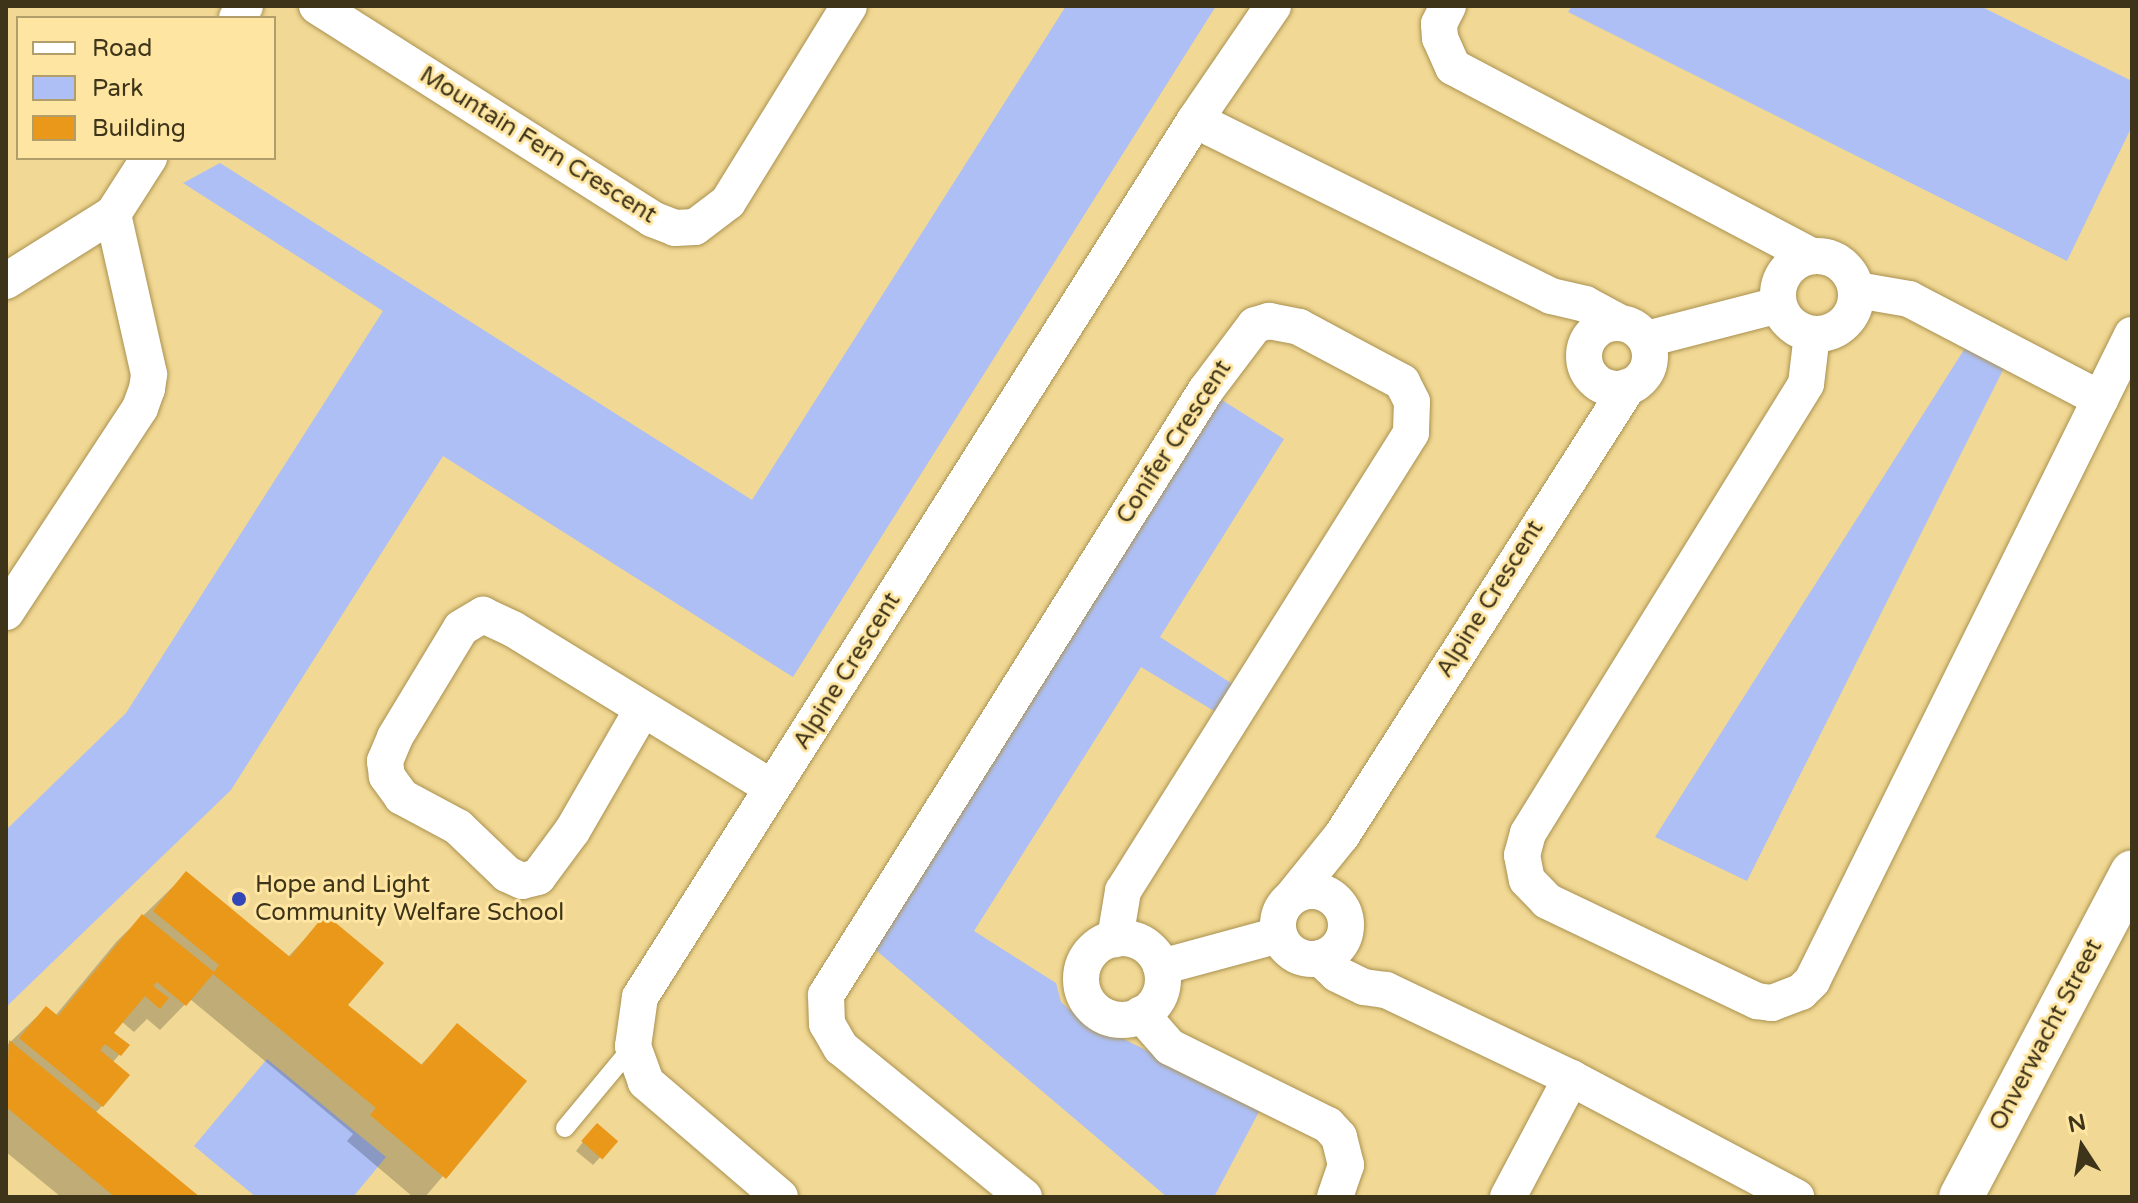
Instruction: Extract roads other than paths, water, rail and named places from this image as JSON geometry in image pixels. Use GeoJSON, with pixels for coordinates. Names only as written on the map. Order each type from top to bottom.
{"type":"FeatureCollection","features":[{"type":"Feature","properties":{"kind":"street","name":"Mountain Fern Crescent"},"geometry":{"type":"LineString","coordinates":[[317,6],[652,219],[675,228],[695,227],[728,202],[849,6]]}},
{"type":"Feature","properties":{"kind":"street","name":"Alpine Crescent"},"geometry":{"type":"LineString","coordinates":[[780,1197],[658,1096],[646,1082],[633,1046],[640,997],[1195,120],[1273,6]]}},
{"type":"Feature","properties":{"kind":"street"},"geometry":{"type":"LineString","coordinates":[[1448,6],[1439,24],[1440,38],[1453,67],[1810,255],[1838,261],[1857,290],[1855,308],[1845,323],[1830,333],[1812,334],[1790,325],[1778,305],[1778,283],[1790,265],[1810,255]]}},
{"type":"Feature","properties":{"kind":"street"},"geometry":{"type":"LineString","coordinates":[[1195,120],[1551,296],[1585,304],[1633,331],[1651,356],[1648,372],[1628,387],[1608,388],[1592,378],[1585,364],[1587,342],[1604,325],[1633,331],[1778,305]]}},
{"type":"Feature","properties":{"kind":"street"},"geometry":{"type":"LineString","coordinates":[[6,281],[113,214],[148,160]]}},
{"type":"Feature","properties":{"kind":"street"},"geometry":{"type":"LineString","coordinates":[[6,612],[123,435],[147,389],[149,374],[113,214]]}},
{"type":"Feature","properties":{"kind":"street"},"geometry":{"type":"LineString","coordinates":[[1857,290],[1909,299],[2100,399]]}},
{"type":"Feature","properties":{"kind":"street"},"geometry":{"type":"LineString","coordinates":[[1551,296],[1587,342]]}},
{"type":"Feature","properties":{"kind":"street","name":"Conifer Crescent"},"geometry":{"type":"LineString","coordinates":[[1024,1197],[841,1048],[827,1024],[826,995],[1206,390],[1255,325],[1269,321],[1299,327],[1402,382],[1412,402],[1411,433],[1123,891],[1115,939]]}},
{"type":"Feature","properties":{"kind":"street"},"geometry":{"type":"LineString","coordinates":[[1812,334],[1806,384],[1544,807],[1522,855],[1527,880],[1547,901],[1757,1001],[1787,999],[1812,981],[2132,335]]}},
{"type":"Feature","properties":{"kind":"street","name":"Alpine Crescent"},"geometry":{"type":"LineString","coordinates":[[1586,445],[1592,378]]}},
{"type":"Feature","properties":{"kind":"street","name":"Alpine Crescent"},"geometry":{"type":"LineString","coordinates":[[1292,897],[1342,835],[1586,445],[1610,421],[1628,387]]}},
{"type":"Feature","properties":{"kind":"street"},"geometry":{"type":"LineString","coordinates":[[642,710],[548,868],[522,881],[507,874],[458,827],[402,797],[387,776],[388,750],[461,628],[474,616],[502,623],[772,788]]}},
{"type":"Feature","properties":{"kind":"street","name":"Alpine Crescent"},"geometry":{"type":"LineString","coordinates":[[1342,835],[1342,917]]}},
{"type":"Feature","properties":{"kind":"street","name":"Onverwacht Street"},"geometry":{"type":"LineString","coordinates":[[1961,1197],[2132,872]]}},
{"type":"Feature","properties":{"kind":"street"},"geometry":{"type":"LineString","coordinates":[[1386,990],[1359,959],[1342,917],[1313,891],[1292,897],[1280,914],[1279,935],[1291,952],[1320,958],[1337,974],[1364,987],[1386,990],[1571,1078],[1796,1197]]}},
{"type":"Feature","properties":{"kind":"street"},"geometry":{"type":"LineString","coordinates":[[1320,958],[1338,947],[1342,917]]}},
{"type":"Feature","properties":{"kind":"street"},"geometry":{"type":"LineString","coordinates":[[1161,967],[1279,935]]}},
{"type":"Feature","properties":{"kind":"street"},"geometry":{"type":"LineString","coordinates":[[1115,939],[1148,947],[1161,967],[1161,991],[1141,1014],[1112,1019],[1089,1004],[1081,977],[1091,952],[1115,939]]}},
{"type":"Feature","properties":{"kind":"street"},"geometry":{"type":"LineString","coordinates":[[1141,1014],[1170,1047],[1328,1125],[1339,1137],[1346,1165],[1335,1197]]}},
{"type":"Feature","properties":{"kind":"street"},"geometry":{"type":"LineString","coordinates":[[1508,1197],[1571,1078]]}},
{"type":"Feature","properties":{"kind":"lane"},"geometry":{"type":"LineString","coordinates":[[565,1128],[633,1046]]}},
{"type":"Feature","properties":{"kind":"place","name":"Hope and Light Community Welfare School"},"geometry":{"type":"Point","coordinates":[239,899]}}]}
